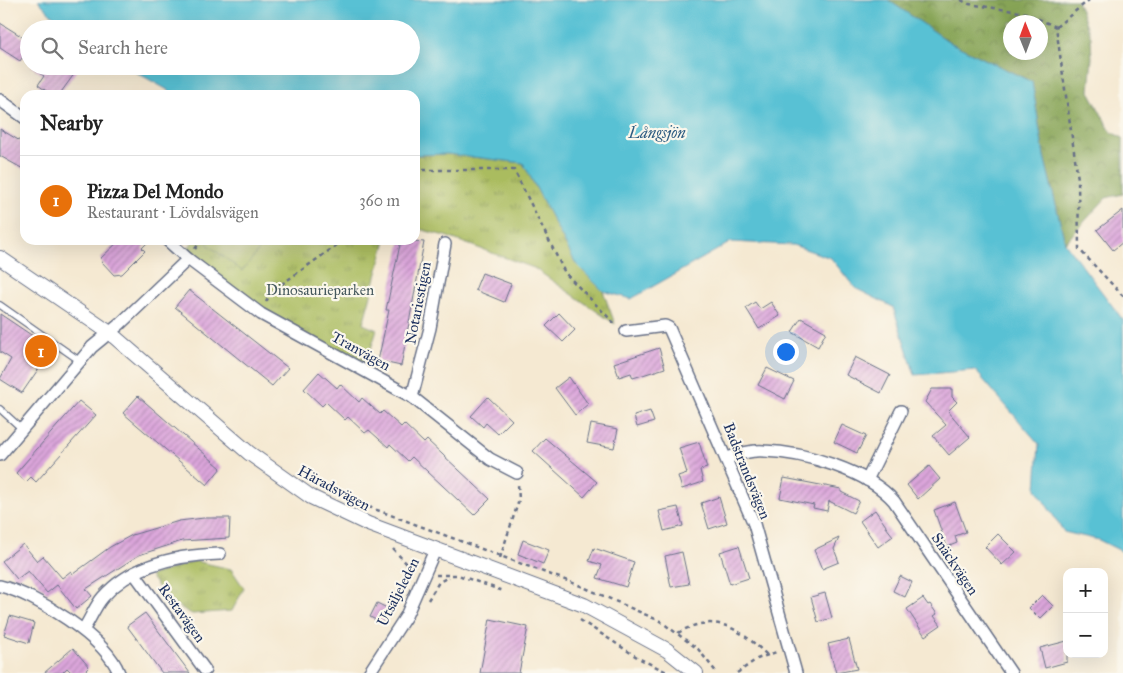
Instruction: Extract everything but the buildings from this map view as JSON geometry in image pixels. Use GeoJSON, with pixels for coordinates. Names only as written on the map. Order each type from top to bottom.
{"type":"FeatureCollection","features":[{"type":"Feature","properties":{"kind":"street"},"geometry":{"type":"LineString","coordinates":[[0,100],[20,114]]}},
{"type":"Feature","properties":{"kind":"street","name":"Notariestigen"},"geometry":{"type":"LineString","coordinates":[[412,397],[430,328],[445,244]]}},
{"type":"Feature","properties":{"kind":"street","name":"Tranvägen"},"geometry":{"type":"LineString","coordinates":[[173,245],[188,259],[261,314],[412,397],[490,459],[517,473]]}},
{"type":"Feature","properties":{"kind":"street","name":"Häradsvägen"},"geometry":{"type":"LineString","coordinates":[[0,258],[110,333],[249,453],[295,488],[341,513],[595,610],[667,650],[696,673]]}},
{"type":"Feature","properties":{"kind":"street"},"geometry":{"type":"LineString","coordinates":[[0,455],[80,360],[188,259]]}},
{"type":"Feature","properties":{"kind":"street","name":"Badstrandsvägen"},"geometry":{"type":"LineString","coordinates":[[626,331],[665,326],[669,328],[754,524],[796,673]]}},
{"type":"Feature","properties":{"kind":"street"},"geometry":{"type":"LineString","coordinates":[[867,480],[901,411]]}},
{"type":"Feature","properties":{"kind":"street","name":"Snäckvägen"},"geometry":{"type":"LineString","coordinates":[[727,458],[751,451],[780,452],[820,462],[867,480],[884,490],[894,501],[1010,673]]}},
{"type":"Feature","properties":{"kind":"street","name":"Utsäljeleden"},"geometry":{"type":"LineString","coordinates":[[369,673],[406,616],[435,550]]}},
{"type":"Feature","properties":{"kind":"street","name":"Restavägen"},"geometry":{"type":"LineString","coordinates":[[83,630],[103,598],[134,573],[173,559],[220,554]]}},
{"type":"Feature","properties":{"kind":"street","name":"Restavägen"},"geometry":{"type":"LineString","coordinates":[[134,573],[205,670]]}},
{"type":"Feature","properties":{"kind":"street"},"geometry":{"type":"LineString","coordinates":[[0,586],[31,597],[83,630],[107,654],[119,673]]}},
{"type":"Feature","properties":{"kind":"lane"},"geometry":{"type":"LineString","coordinates":[[0,305],[80,360]]}},
{"type":"Feature","properties":{"kind":"lane"},"geometry":{"type":"LineString","coordinates":[[0,409],[22,429]]}},
{"type":"Feature","properties":{"kind":"path"},"geometry":{"type":"LineString","coordinates":[[960,0],[969,4],[1026,13],[1056,27]]}},
{"type":"Feature","properties":{"kind":"path"},"geometry":{"type":"LineString","coordinates":[[1056,27],[1089,0]]}},
{"type":"Feature","properties":{"kind":"path"},"geometry":{"type":"LineString","coordinates":[[1056,27],[1078,179],[1078,249],[1123,296]]}},
{"type":"Feature","properties":{"kind":"path"},"geometry":{"type":"LineString","coordinates":[[420,170],[514,170],[565,273],[615,324],[626,331]]}},
{"type":"Feature","properties":{"kind":"path"},"geometry":{"type":"LineString","coordinates":[[261,314],[272,291],[337,245]]}},
{"type":"Feature","properties":{"kind":"path"},"geometry":{"type":"LineString","coordinates":[[357,503],[501,557],[520,500],[517,473]]}},
{"type":"Feature","properties":{"kind":"path"},"geometry":{"type":"LineString","coordinates":[[678,633],[694,625],[716,624],[727,626],[747,636],[767,655]]}},
{"type":"Feature","properties":{"kind":"path"},"geometry":{"type":"LineString","coordinates":[[737,673],[746,664],[790,647]]}},
{"type":"Feature","properties":{"kind":"green space"},"geometry":{"type":"Polygon","coordinates":[[[888,0],[1077,0],[1091,37],[1092,58],[1089,91],[1111,132],[1123,138],[1123,194],[1106,198],[1065,243],[1044,156],[1032,82],[951,43],[888,0]]]}},
{"type":"Feature","properties":{"kind":"green space"},"geometry":{"type":"Polygon","coordinates":[[[447,154],[523,163],[576,263],[603,291],[615,324],[534,268],[445,236],[420,229],[420,155],[447,154]]]}},
{"type":"Feature","properties":{"kind":"green space","name":"Dinosaurieparken"},"geometry":{"type":"Polygon","coordinates":[[[190,245],[385,245],[363,324],[377,330],[364,370],[261,314],[183,255],[190,245]]]}},
{"type":"Feature","properties":{"kind":"green space"},"geometry":{"type":"Polygon","coordinates":[[[208,245],[263,245],[242,271],[208,245]]]}},
{"type":"Feature","properties":{"kind":"green space"},"geometry":{"type":"Polygon","coordinates":[[[195,561],[231,569],[244,588],[232,611],[192,614],[170,602],[150,576],[195,561]]]}},
{"type":"Feature","properties":{"kind":"water","name":"Långsjön"},"geometry":{"type":"Polygon","coordinates":[[[38,0],[888,0],[951,43],[1032,82],[1044,156],[1065,243],[1123,320],[1123,552],[1099,540],[1064,532],[1036,489],[1039,444],[975,370],[915,375],[893,307],[855,288],[831,258],[793,245],[731,242],[631,299],[603,291],[576,264],[523,163],[447,154],[420,155],[420,90],[168,90],[141,75],[420,75],[420,20],[57,20],[38,0]]]}},
{"type":"Feature","properties":{"kind":"place","name":"Pizza Del Mondo"},"geometry":{"type":"Point","coordinates":[41,351]}}]}
